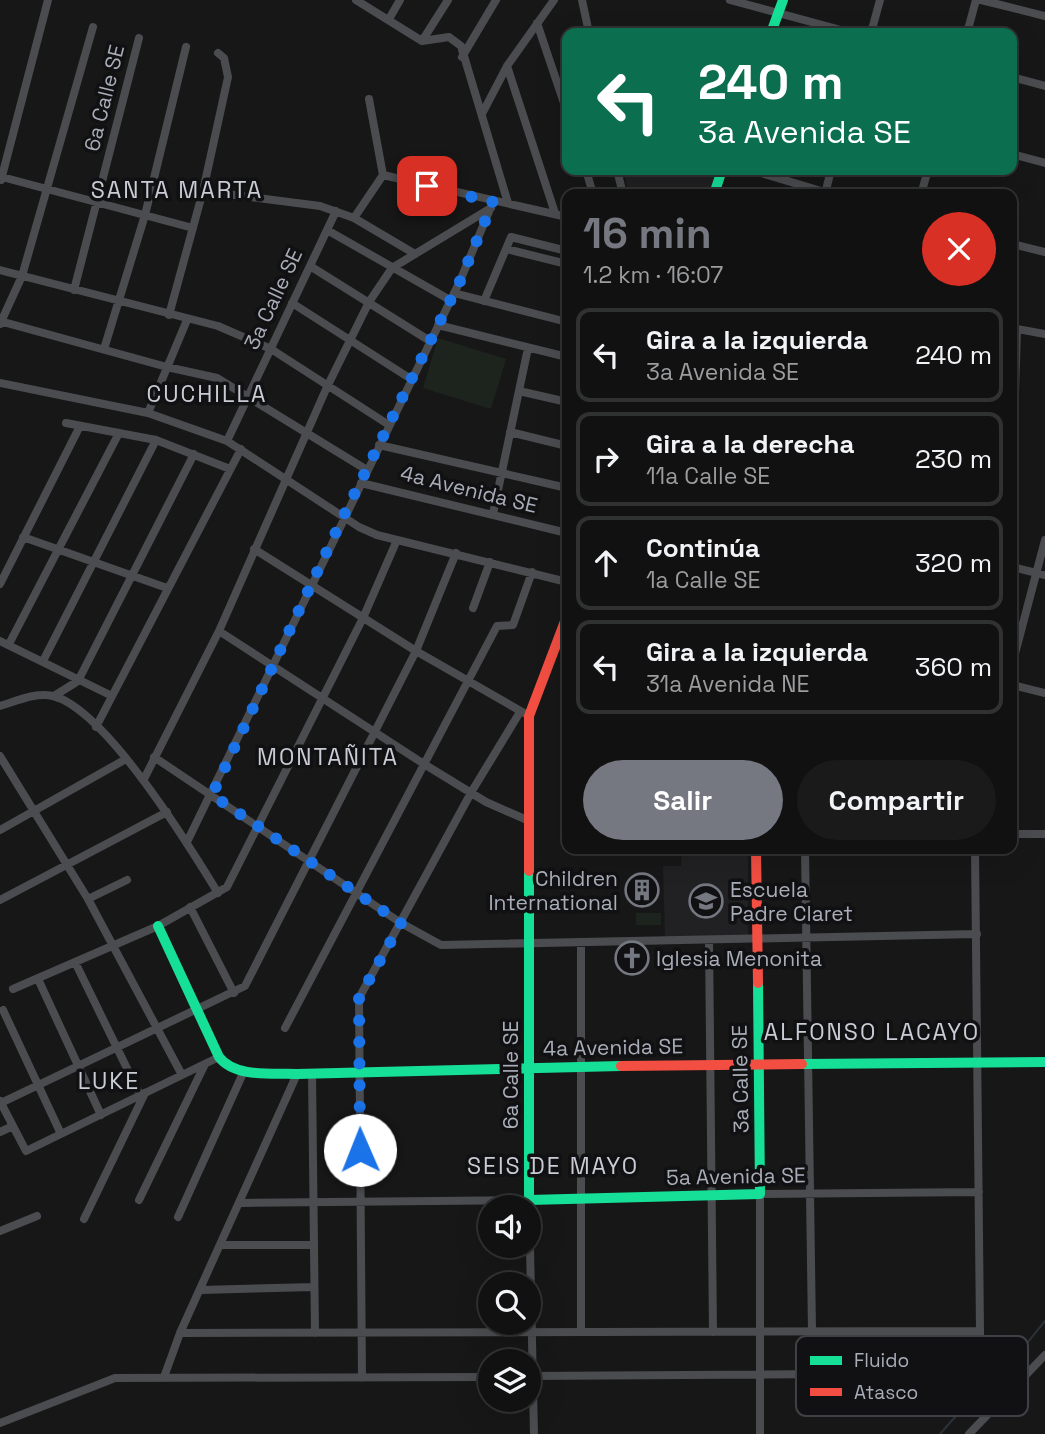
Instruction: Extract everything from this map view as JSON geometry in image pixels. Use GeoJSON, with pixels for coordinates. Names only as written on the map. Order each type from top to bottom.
{"type":"FeatureCollection","features":[{"type":"Feature","properties":{"kind":"street"},"geometry":{"type":"LineString","coordinates":[[48,0],[1,179],[50,188],[193,228]]}},
{"type":"Feature","properties":{"kind":"street"},"geometry":{"type":"LineString","coordinates":[[356,0],[422,41],[449,37],[461,46],[462,57],[483,112],[508,203]]}},
{"type":"Feature","properties":{"kind":"street"},"geometry":{"type":"LineString","coordinates":[[388,19],[400,0]]}},
{"type":"Feature","properties":{"kind":"street"},"geometry":{"type":"LineString","coordinates":[[422,41],[448,0]]}},
{"type":"Feature","properties":{"kind":"street"},"geometry":{"type":"LineString","coordinates":[[462,57],[496,0]]}},
{"type":"Feature","properties":{"kind":"street"},"geometry":{"type":"LineString","coordinates":[[483,112],[507,66],[554,0]]}},
{"type":"Feature","properties":{"kind":"street"},"geometry":{"type":"LineString","coordinates":[[582,0],[588,28]]}},
{"type":"Feature","properties":{"kind":"street"},"geometry":{"type":"LineString","coordinates":[[730,0],[834,28]]}},
{"type":"Feature","properties":{"kind":"street"},"geometry":{"type":"LineString","coordinates":[[773,28],[783,0]]}},
{"type":"Feature","properties":{"kind":"street"},"geometry":{"type":"LineString","coordinates":[[872,28],[880,0]]}},
{"type":"Feature","properties":{"kind":"street"},"geometry":{"type":"LineString","coordinates":[[969,28],[979,0],[1045,16]]}},
{"type":"Feature","properties":{"kind":"street"},"geometry":{"type":"LineString","coordinates":[[537,23],[562,91]]}},
{"type":"Feature","properties":{"kind":"street"},"geometry":{"type":"LineString","coordinates":[[93,27],[50,188],[22,276],[1,322],[217,378],[249,395],[367,470]]}},
{"type":"Feature","properties":{"kind":"street","name":"6a Calle SE"},"geometry":{"type":"LineString","coordinates":[[74,290],[139,38]]}},
{"type":"Feature","properties":{"kind":"street"},"geometry":{"type":"LineString","coordinates":[[104,349],[121,302],[145,215],[186,47]]}},
{"type":"Feature","properties":{"kind":"street"},"geometry":{"type":"LineString","coordinates":[[169,315],[193,228],[228,78],[224,58],[218,53]]}},
{"type":"Feature","properties":{"kind":"street"},"geometry":{"type":"LineString","coordinates":[[507,66],[555,213]]}},
{"type":"Feature","properties":{"kind":"street"},"geometry":{"type":"LineString","coordinates":[[1017,78],[1045,86]]}},
{"type":"Feature","properties":{"kind":"street"},"geometry":{"type":"LineString","coordinates":[[354,218],[383,175],[369,99]]}},
{"type":"Feature","properties":{"kind":"street"},"geometry":{"type":"LineString","coordinates":[[1017,155],[1045,163]]}},
{"type":"Feature","properties":{"kind":"street"},"geometry":{"type":"LineString","coordinates":[[383,175],[492,205],[508,203],[562,215]]}},
{"type":"Feature","properties":{"kind":"street"},"geometry":{"type":"LineString","coordinates":[[767,175],[811,189]]}},
{"type":"Feature","properties":{"kind":"street"},"geometry":{"type":"LineString","coordinates":[[202,191],[320,206],[354,218],[415,254]]}},
{"type":"Feature","properties":{"kind":"street"},"geometry":{"type":"LineString","coordinates":[[144,779],[219,631],[306,433],[369,302],[392,268],[492,205]]}},
{"type":"Feature","properties":{"kind":"street"},"geometry":{"type":"LineString","coordinates":[[187,842],[452,297],[492,205]]}},
{"type":"Feature","properties":{"kind":"street","name":"3a Calle SE"},"geometry":{"type":"LineString","coordinates":[[227,440],[336,211]]}},
{"type":"Feature","properties":{"kind":"street"},"geometry":{"type":"LineString","coordinates":[[327,230],[392,268],[452,297],[484,300],[562,321]]}},
{"type":"Feature","properties":{"kind":"street"},"geometry":{"type":"LineString","coordinates":[[484,300],[511,237],[562,250]]}},
{"type":"Feature","properties":{"kind":"street"},"geometry":{"type":"LineString","coordinates":[[1017,245],[1045,252]]}},
{"type":"Feature","properties":{"kind":"street"},"geometry":{"type":"LineString","coordinates":[[506,249],[562,263]]}},
{"type":"Feature","properties":{"kind":"street"},"geometry":{"type":"LineString","coordinates":[[310,266],[430,341]]}},
{"type":"Feature","properties":{"kind":"street"},"geometry":{"type":"LineString","coordinates":[[0,270],[218,326],[271,349],[389,425]]}},
{"type":"Feature","properties":{"kind":"street"},"geometry":{"type":"LineString","coordinates":[[292,303],[411,379]]}},
{"type":"Feature","properties":{"kind":"street"},"geometry":{"type":"LineString","coordinates":[[148,413],[187,320]]}},
{"type":"Feature","properties":{"kind":"street"},"geometry":{"type":"LineString","coordinates":[[438,325],[562,356]]}},
{"type":"Feature","properties":{"kind":"street"},"geometry":{"type":"LineString","coordinates":[[1017,329],[1045,334]]}},
{"type":"Feature","properties":{"kind":"street"},"geometry":{"type":"LineString","coordinates":[[493,514],[528,348]]}},
{"type":"Feature","properties":{"kind":"street"},"geometry":{"type":"LineString","coordinates":[[0,383],[148,413],[227,440],[285,480],[368,531],[562,581]]}},
{"type":"Feature","properties":{"kind":"street"},"geometry":{"type":"LineString","coordinates":[[519,391],[562,401]]}},
{"type":"Feature","properties":{"kind":"street"},"geometry":{"type":"LineString","coordinates":[[66,423],[156,440],[230,469]]}},
{"type":"Feature","properties":{"kind":"street"},"geometry":{"type":"LineString","coordinates":[[0,583],[80,426]]}},
{"type":"Feature","properties":{"kind":"street"},"geometry":{"type":"LineString","coordinates":[[510,432],[562,445]]}},
{"type":"Feature","properties":{"kind":"street"},"geometry":{"type":"LineString","coordinates":[[112,696],[4,643],[58,550],[119,433]]}},
{"type":"Feature","properties":{"kind":"street"},"geometry":{"type":"LineString","coordinates":[[43,661],[156,440]]}},
{"type":"Feature","properties":{"kind":"street"},"geometry":{"type":"LineString","coordinates":[[379,445],[562,487]]}},
{"type":"Feature","properties":{"kind":"street"},"geometry":{"type":"LineString","coordinates":[[96,727],[241,449]]}},
{"type":"Feature","properties":{"kind":"street"},"geometry":{"type":"LineString","coordinates":[[54,696],[78,681],[194,454]]}},
{"type":"Feature","properties":{"kind":"street","name":"4a Avenida SE"},"geometry":{"type":"LineString","coordinates":[[361,483],[562,532]]}},
{"type":"Feature","properties":{"kind":"street"},"geometry":{"type":"LineString","coordinates":[[23,537],[167,588]]}},
{"type":"Feature","properties":{"kind":"street"},"geometry":{"type":"LineString","coordinates":[[13,989],[158,926],[190,906],[218,893],[232,880],[363,618],[397,540]]}},
{"type":"Feature","properties":{"kind":"street"},"geometry":{"type":"LineString","coordinates":[[1017,649],[1041,574],[1045,540]]}},
{"type":"Feature","properties":{"kind":"street"},"geometry":{"type":"LineString","coordinates":[[254,549],[416,651],[525,714],[472,791],[359,998],[362,1378]]}},
{"type":"Feature","properties":{"kind":"street"},"geometry":{"type":"LineString","coordinates":[[158,926],[196,1011],[222,1061],[205,1064],[26,1151],[1,1102],[157,1030],[196,1011],[234,993],[245,986],[416,651],[456,554]]}},
{"type":"Feature","properties":{"kind":"street"},"geometry":{"type":"LineString","coordinates":[[473,608],[491,562]]}},
{"type":"Feature","properties":{"kind":"street"},"geometry":{"type":"LineString","coordinates":[[1017,568],[1041,574]]}},
{"type":"Feature","properties":{"kind":"street"},"geometry":{"type":"LineString","coordinates":[[285,1028],[470,682],[497,626],[513,625],[532,572]]}},
{"type":"Feature","properties":{"kind":"street","name":"6a Calle SE"},"geometry":{"type":"LineString","coordinates":[[529,1195],[525,714],[562,628]]}},
{"type":"Feature","properties":{"kind":"street"},"geometry":{"type":"LineString","coordinates":[[219,631],[424,764],[486,802],[527,820]]}},
{"type":"Feature","properties":{"kind":"street"},"geometry":{"type":"LineString","coordinates":[[1017,686],[1045,693]]}},
{"type":"Feature","properties":{"kind":"street"},"geometry":{"type":"LineString","coordinates":[[0,706],[34,695],[54,696],[96,727],[144,779],[218,893]]}},
{"type":"Feature","properties":{"kind":"street"},"geometry":{"type":"LineString","coordinates":[[0,756],[88,899],[182,1075]]}},
{"type":"Feature","properties":{"kind":"street"},"geometry":{"type":"LineString","coordinates":[[154,757],[401,923],[441,945],[977,934]]}},
{"type":"Feature","properties":{"kind":"street"},"geometry":{"type":"LineString","coordinates":[[0,830],[126,760]]}},
{"type":"Feature","properties":{"kind":"street"},"geometry":{"type":"LineString","coordinates":[[0,900],[167,813]]}},
{"type":"Feature","properties":{"kind":"street"},"geometry":{"type":"LineString","coordinates":[[1017,834],[1045,834]]}},
{"type":"Feature","properties":{"kind":"street","name":"3a Calle SE"},"geometry":{"type":"LineString","coordinates":[[756,854],[760,1434]]}},
{"type":"Feature","properties":{"kind":"street"},"geometry":{"type":"LineString","coordinates":[[805,854],[813,1331]]}},
{"type":"Feature","properties":{"kind":"street"},"geometry":{"type":"LineString","coordinates":[[975,854],[980,1336]]}},
{"type":"Feature","properties":{"kind":"street"},"geometry":{"type":"LineString","coordinates":[[88,899],[127,880]]}},
{"type":"Feature","properties":{"kind":"street"},"geometry":{"type":"LineString","coordinates":[[190,906],[234,993]]}},
{"type":"Feature","properties":{"kind":"street"},"geometry":{"type":"LineString","coordinates":[[709,940],[713,1332]]}},
{"type":"Feature","properties":{"kind":"street"},"geometry":{"type":"LineString","coordinates":[[581,942],[581,1332]]}},
{"type":"Feature","properties":{"kind":"street"},"geometry":{"type":"LineString","coordinates":[[75,962],[143,1094]]}},
{"type":"Feature","properties":{"kind":"street"},"geometry":{"type":"LineString","coordinates":[[38,979],[101,1115]]}},
{"type":"Feature","properties":{"kind":"street"},"geometry":{"type":"LineString","coordinates":[[3,1010],[61,1134]]}},
{"type":"Feature","properties":{"kind":"street","name":"4a Avenida SE"},"geometry":{"type":"LineString","coordinates":[[222,1061],[244,1071],[297,1074],[529,1067],[1045,1062]]}},
{"type":"Feature","properties":{"kind":"street"},"geometry":{"type":"LineString","coordinates":[[139,1200],[205,1064]]}},
{"type":"Feature","properties":{"kind":"street"},"geometry":{"type":"LineString","coordinates":[[178,1217],[244,1071]]}},
{"type":"Feature","properties":{"kind":"street"},"geometry":{"type":"LineString","coordinates":[[312,1073],[311,1201],[316,1332]]}},
{"type":"Feature","properties":{"kind":"street"},"geometry":{"type":"LineString","coordinates":[[164,1377],[180,1333],[297,1074]]}},
{"type":"Feature","properties":{"kind":"street"},"geometry":{"type":"LineString","coordinates":[[84,1219],[143,1094]]}},
{"type":"Feature","properties":{"kind":"street"},"geometry":{"type":"LineString","coordinates":[[0,1132],[13,1126]]}},
{"type":"Feature","properties":{"kind":"street","name":"5a Avenida SE"},"geometry":{"type":"LineString","coordinates":[[541,1200],[979,1192]]}},
{"type":"Feature","properties":{"kind":"street","name":"5a Avenida SE"},"geometry":{"type":"LineString","coordinates":[[241,1203],[478,1200]]}},
{"type":"Feature","properties":{"kind":"street"},"geometry":{"type":"LineString","coordinates":[[0,1231],[37,1216]]}},
{"type":"Feature","properties":{"kind":"street"},"geometry":{"type":"LineString","coordinates":[[222,1245],[314,1245]]}},
{"type":"Feature","properties":{"kind":"street"},"geometry":{"type":"LineString","coordinates":[[201,1290],[314,1287]]}},
{"type":"Feature","properties":{"kind":"street"},"geometry":{"type":"LineString","coordinates":[[541,1332],[980,1331]]}},
{"type":"Feature","properties":{"kind":"street"},"geometry":{"type":"LineString","coordinates":[[180,1333],[478,1332]]}},
{"type":"Feature","properties":{"kind":"street"},"geometry":{"type":"LineString","coordinates":[[1028,1373],[1045,1355]]}},
{"type":"Feature","properties":{"kind":"street"},"geometry":{"type":"LineString","coordinates":[[541,1376],[796,1374]]}},
{"type":"Feature","properties":{"kind":"street"},"geometry":{"type":"LineString","coordinates":[[0,1423],[115,1378],[164,1377],[183,1380],[478,1377]]}},
{"type":"Feature","properties":{"kind":"street","name":"6a Calle SE"},"geometry":{"type":"LineString","coordinates":[[532,1412],[534,1434]]}},
{"type":"Feature","properties":{"kind":"street"},"geometry":{"type":"LineString","coordinates":[[969,1434],[986,1416]]}},
{"type":"Feature","properties":{"kind":"shaded area"},"geometry":{"type":"Polygon","coordinates":[[[625,175],[715,175],[711,189],[627,189],[625,175]]]}},
{"type":"Feature","properties":{"kind":"shaded area"},"geometry":{"type":"Polygon","coordinates":[[[438,338],[506,359],[491,409],[423,388],[438,338]]]}},
{"type":"Feature","properties":{"kind":"shaded area","name":"Escuela Padre Claret"},"geometry":{"type":"Polygon","coordinates":[[[682,854],[748,854],[748,936],[665,938],[663,866],[681,866],[682,854]]]}},
{"type":"Feature","properties":{"kind":"shaded area"},"geometry":{"type":"Polygon","coordinates":[[[636,913],[661,913],[661,925],[636,925],[636,913]]]}},
{"type":"Feature","properties":{"kind":"waterway"},"geometry":{"type":"LineString","coordinates":[[1028,1342],[1045,1321]]}},
{"type":"Feature","properties":{"kind":"waterway"},"geometry":{"type":"LineString","coordinates":[[940,1434],[956,1416]]}},
{"type":"Feature","properties":{"kind":"traffic: fast"},"geometry":{"type":"LineString","coordinates":[[773,28],[783,0]]}},
{"type":"Feature","properties":{"kind":"traffic: fast"},"geometry":{"type":"LineString","coordinates":[[716,189],[720,175]]}},
{"type":"Feature","properties":{"kind":"traffic: fast"},"geometry":{"type":"LineString","coordinates":[[529,871],[529,1200],[760,1194],[758,983]]}},
{"type":"Feature","properties":{"kind":"traffic: fast"},"geometry":{"type":"LineString","coordinates":[[158,926],[219,1057],[226,1064],[244,1071],[297,1074],[621,1066]]}},
{"type":"Feature","properties":{"kind":"traffic: fast"},"geometry":{"type":"LineString","coordinates":[[802,1064],[1045,1062]]}},
{"type":"Feature","properties":{"kind":"traffic: jam"},"geometry":{"type":"LineString","coordinates":[[529,871],[529,716],[562,629]]}},
{"type":"Feature","properties":{"kind":"traffic: jam"},"geometry":{"type":"LineString","coordinates":[[756,854],[758,983]]}},
{"type":"Feature","properties":{"kind":"traffic: jam"},"geometry":{"type":"LineString","coordinates":[[621,1066],[802,1064]]}},
{"type":"Feature","properties":{"kind":"place","name":"Children International"},"geometry":{"type":"Point","coordinates":[642,890]}},
{"type":"Feature","properties":{"kind":"place","name":"Escuela Padre Claret"},"geometry":{"type":"Point","coordinates":[706,901]}},
{"type":"Feature","properties":{"kind":"place","name":"Iglesia Menonita"},"geometry":{"type":"Point","coordinates":[632,958]}},
{"type":"Feature","properties":{"kind":"district","name":"SANTA MARTA"},"geometry":{"type":"Point","coordinates":[177,190]}},
{"type":"Feature","properties":{"kind":"district","name":"CUCHILLA"},"geometry":{"type":"Point","coordinates":[207,394]}},
{"type":"Feature","properties":{"kind":"district","name":"MONTAÑITA"},"geometry":{"type":"Point","coordinates":[328,757]}},
{"type":"Feature","properties":{"kind":"district","name":"ALFONSO LACAYO"},"geometry":{"type":"Point","coordinates":[872,1032]}},
{"type":"Feature","properties":{"kind":"district","name":"LUKE"},"geometry":{"type":"Point","coordinates":[109,1081]}},
{"type":"Feature","properties":{"kind":"district","name":"SEIS DE MAYO"},"geometry":{"type":"Point","coordinates":[553,1166]}},
{"type":"Feature","properties":{"kind":"route"},"geometry":{"type":"LineString","coordinates":[[360,1150],[359,998],[366,981],[401,923],[212,795],[343,517],[460,281],[493,202],[427,186]]}}]}
